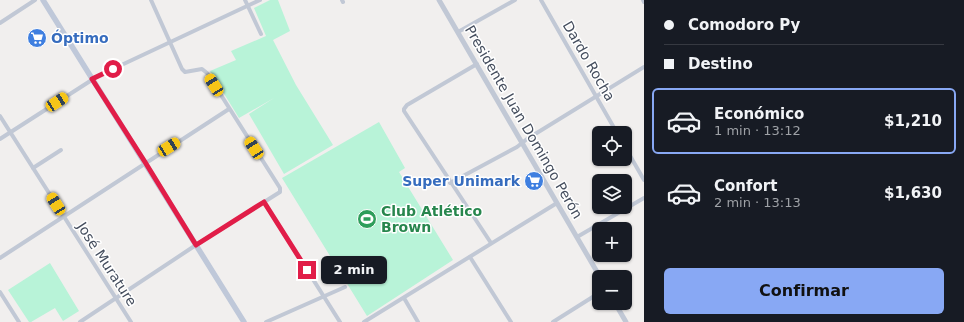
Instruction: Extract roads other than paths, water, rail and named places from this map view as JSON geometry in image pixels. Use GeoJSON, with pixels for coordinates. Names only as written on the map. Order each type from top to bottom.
{"type":"FeatureCollection","features":[{"type":"Feature","properties":{"kind":"main road"},"geometry":{"type":"LineString","coordinates":[[43,0],[244,322]]}},
{"type":"Feature","properties":{"kind":"street"},"geometry":{"type":"LineString","coordinates":[[0,23],[35,0]]}},
{"type":"Feature","properties":{"kind":"street"},"geometry":{"type":"LineString","coordinates":[[80,322],[196,245],[280,192],[280,188],[205,71],[202,69],[185,72],[182,69],[150,0]]}},
{"type":"Feature","properties":{"kind":"street"},"geometry":{"type":"LineString","coordinates":[[245,0],[261,34]]}},
{"type":"Feature","properties":{"kind":"street"},"geometry":{"type":"LineString","coordinates":[[0,139],[92,79],[260,0]]}},
{"type":"Feature","properties":{"kind":"street","name":"Presidente Juan Domingo Perón"},"geometry":{"type":"LineString","coordinates":[[439,0],[596,270]]}},
{"type":"Feature","properties":{"kind":"street"},"geometry":{"type":"LineString","coordinates":[[458,32],[515,0]]}},
{"type":"Feature","properties":{"kind":"street","name":"Dardo Rocha"},"geometry":{"type":"LineString","coordinates":[[541,0],[613,126]]}},
{"type":"Feature","properties":{"kind":"street"},"geometry":{"type":"LineString","coordinates":[[477,64],[407,106],[404,111],[450,183],[491,243]]}},
{"type":"Feature","properties":{"kind":"street"},"geometry":{"type":"LineString","coordinates":[[450,183],[522,143],[644,67]]}},
{"type":"Feature","properties":{"kind":"street"},"geometry":{"type":"LineString","coordinates":[[0,258],[145,162],[229,109]]}},
{"type":"Feature","properties":{"kind":"street","name":"José Murature"},"geometry":{"type":"LineString","coordinates":[[0,116],[131,322]]}},
{"type":"Feature","properties":{"kind":"street"},"geometry":{"type":"LineString","coordinates":[[33,168],[61,150]]}},
{"type":"Feature","properties":{"kind":"street"},"geometry":{"type":"LineString","coordinates":[[632,159],[644,180]]}},
{"type":"Feature","properties":{"kind":"street"},"geometry":{"type":"LineString","coordinates":[[577,237],[644,198]]}},
{"type":"Feature","properties":{"kind":"street"},"geometry":{"type":"LineString","coordinates":[[264,202],[340,322]]}},
{"type":"Feature","properties":{"kind":"street"},"geometry":{"type":"LineString","coordinates":[[364,322],[557,202]]}},
{"type":"Feature","properties":{"kind":"street"},"geometry":{"type":"LineString","coordinates":[[470,257],[511,322]]}},
{"type":"Feature","properties":{"kind":"street"},"geometry":{"type":"LineString","coordinates":[[266,322],[345,287]]}},
{"type":"Feature","properties":{"kind":"street"},"geometry":{"type":"LineString","coordinates":[[0,292],[19,322]]}},
{"type":"Feature","properties":{"kind":"street"},"geometry":{"type":"LineString","coordinates":[[553,322],[592,297]]}},
{"type":"Feature","properties":{"kind":"street"},"geometry":{"type":"LineString","coordinates":[[404,298],[418,322]]}},
{"type":"Feature","properties":{"kind":"street"},"geometry":{"type":"LineString","coordinates":[[619,310],[626,322]]}},
{"type":"Feature","properties":{"kind":"place","name":"Óptimo"},"geometry":{"type":"Point","coordinates":[37,38]}},
{"type":"Feature","properties":{"kind":"place","name":"Super Unimark"},"geometry":{"type":"Point","coordinates":[534,181]}},
{"type":"Feature","properties":{"kind":"place","name":"Club Atlético Brown"},"geometry":{"type":"Point","coordinates":[367,219]}}]}
